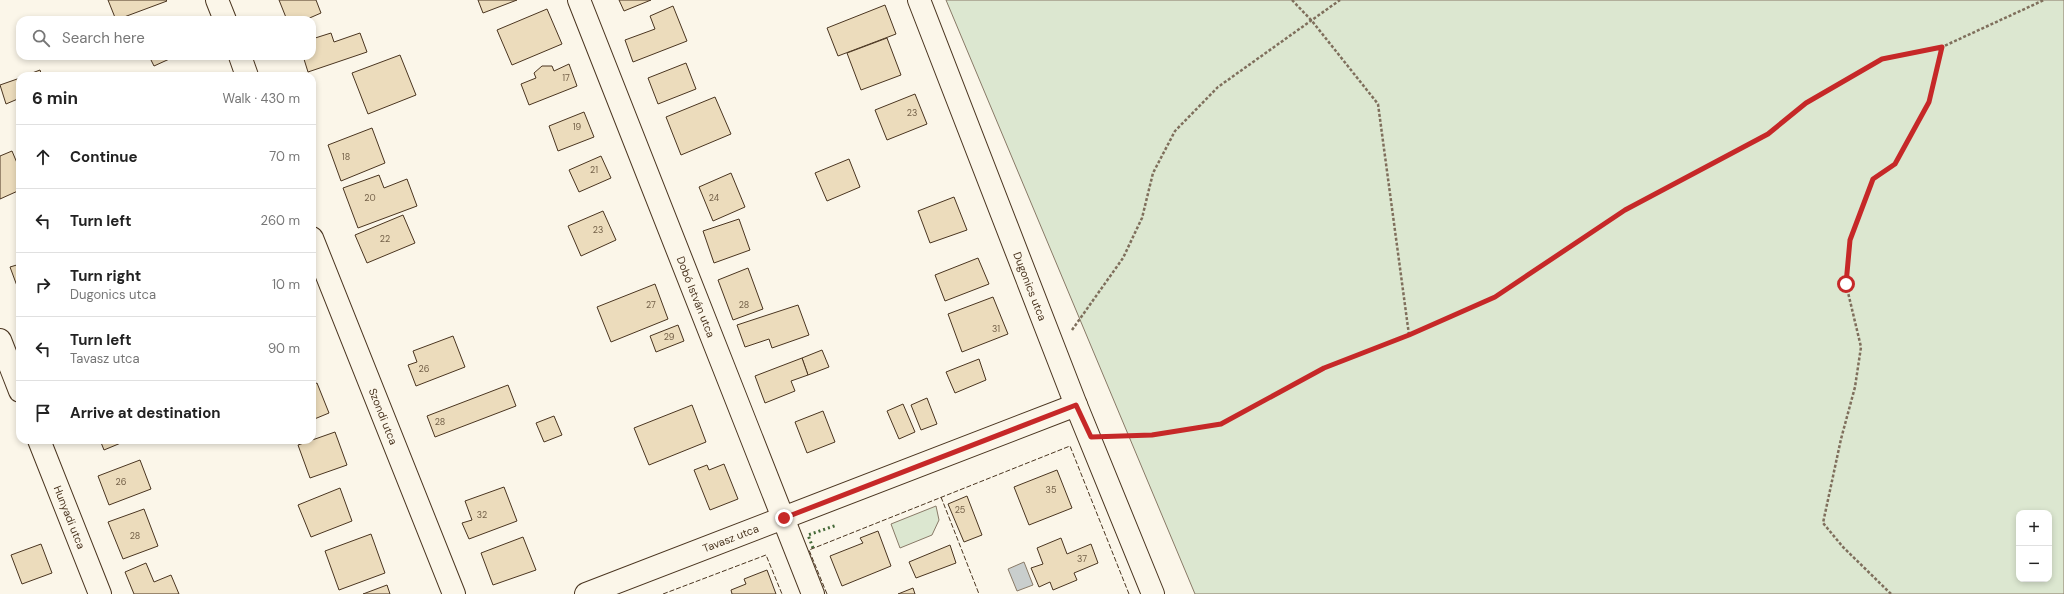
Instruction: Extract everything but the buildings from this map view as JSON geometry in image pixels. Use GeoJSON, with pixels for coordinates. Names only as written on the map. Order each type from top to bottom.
{"type":"FeatureCollection","features":[{"type":"Feature","properties":{"kind":"street"},"geometry":{"type":"LineString","coordinates":[[217,0],[223,16]]}},
{"type":"Feature","properties":{"kind":"street","name":"Dobó István utca"},"geometry":{"type":"LineString","coordinates":[[579,0],[813,594]]}},
{"type":"Feature","properties":{"kind":"street","name":"Dugonics utca"},"geometry":{"type":"LineString","coordinates":[[919,0],[1076,405],[1091,437],[1153,594]]}},
{"type":"Feature","properties":{"kind":"street"},"geometry":{"type":"LineString","coordinates":[[242,60],[246,72]]}},
{"type":"Feature","properties":{"kind":"street","name":"Szondi utca"},"geometry":{"type":"LineString","coordinates":[[316,248],[454,594]]}},
{"type":"Feature","properties":{"kind":"street"},"geometry":{"type":"LineString","coordinates":[[0,340],[16,381]]}},
{"type":"Feature","properties":{"kind":"street","name":"Tavasz utca"},"geometry":{"type":"LineString","coordinates":[[586,594],[1076,405]]}},
{"type":"Feature","properties":{"kind":"street","name":"Hunyadi utca"},"geometry":{"type":"LineString","coordinates":[[41,444],[100,594]]}},
{"type":"Feature","properties":{"kind":"path"},"geometry":{"type":"LineString","coordinates":[[1292,0],[1312,21],[1378,104],[1409,335]]}},
{"type":"Feature","properties":{"kind":"path"},"geometry":{"type":"LineString","coordinates":[[1056,352],[1123,258],[1142,218],[1153,172],[1174,131],[1218,87],[1340,0]]}},
{"type":"Feature","properties":{"kind":"path"},"geometry":{"type":"LineString","coordinates":[[1091,437],[1152,435],[1221,424],[1324,368],[1409,335],[1495,297],[1625,210],[1768,134],[1806,103],[1882,59],[1942,47],[2044,0]]}},
{"type":"Feature","properties":{"kind":"path"},"geometry":{"type":"LineString","coordinates":[[1891,594],[1843,547],[1823,522],[1841,439],[1855,387],[1861,347],[1846,284],[1850,240],[1873,179],[1895,164],[1929,102],[1942,47]]}},
{"type":"Feature","properties":{"kind":"green space"},"geometry":{"type":"Polygon","coordinates":[[[946,0],[2064,0],[2064,594],[1195,594],[946,0]]]}},
{"type":"Feature","properties":{"kind":"green space"},"geometry":{"type":"Polygon","coordinates":[[[936,506],[939,520],[932,535],[900,548],[891,524],[936,506]]]}},
{"type":"Feature","properties":{"kind":"shaded area"},"geometry":{"type":"Polygon","coordinates":[[[1024,562],[1033,585],[1017,591],[1008,569],[1024,562]]]}},
{"type":"Feature","properties":{"kind":"hedge"},"geometry":{"type":"LineString","coordinates":[[813,548],[808,535],[837,525]]}},
{"type":"Feature","properties":{"kind":"fence"},"geometry":{"type":"LineString","coordinates":[[827,594],[809,550],[1070,446],[1129,594]]}},
{"type":"Feature","properties":{"kind":"fence"},"geometry":{"type":"LineString","coordinates":[[941,497],[979,594]]}},
{"type":"Feature","properties":{"kind":"fence"},"geometry":{"type":"LineString","coordinates":[[663,594],[766,555],[782,594]]}},
{"type":"Feature","properties":{"kind":"route"},"geometry":{"type":"LineString","coordinates":[[784,518],[1076,405],[1091,437],[1152,435],[1221,424],[1324,368],[1409,335],[1495,297],[1625,210],[1768,134],[1806,103],[1882,59],[1942,47],[1929,102],[1895,164],[1873,179],[1850,240],[1846,284]]}}]}
